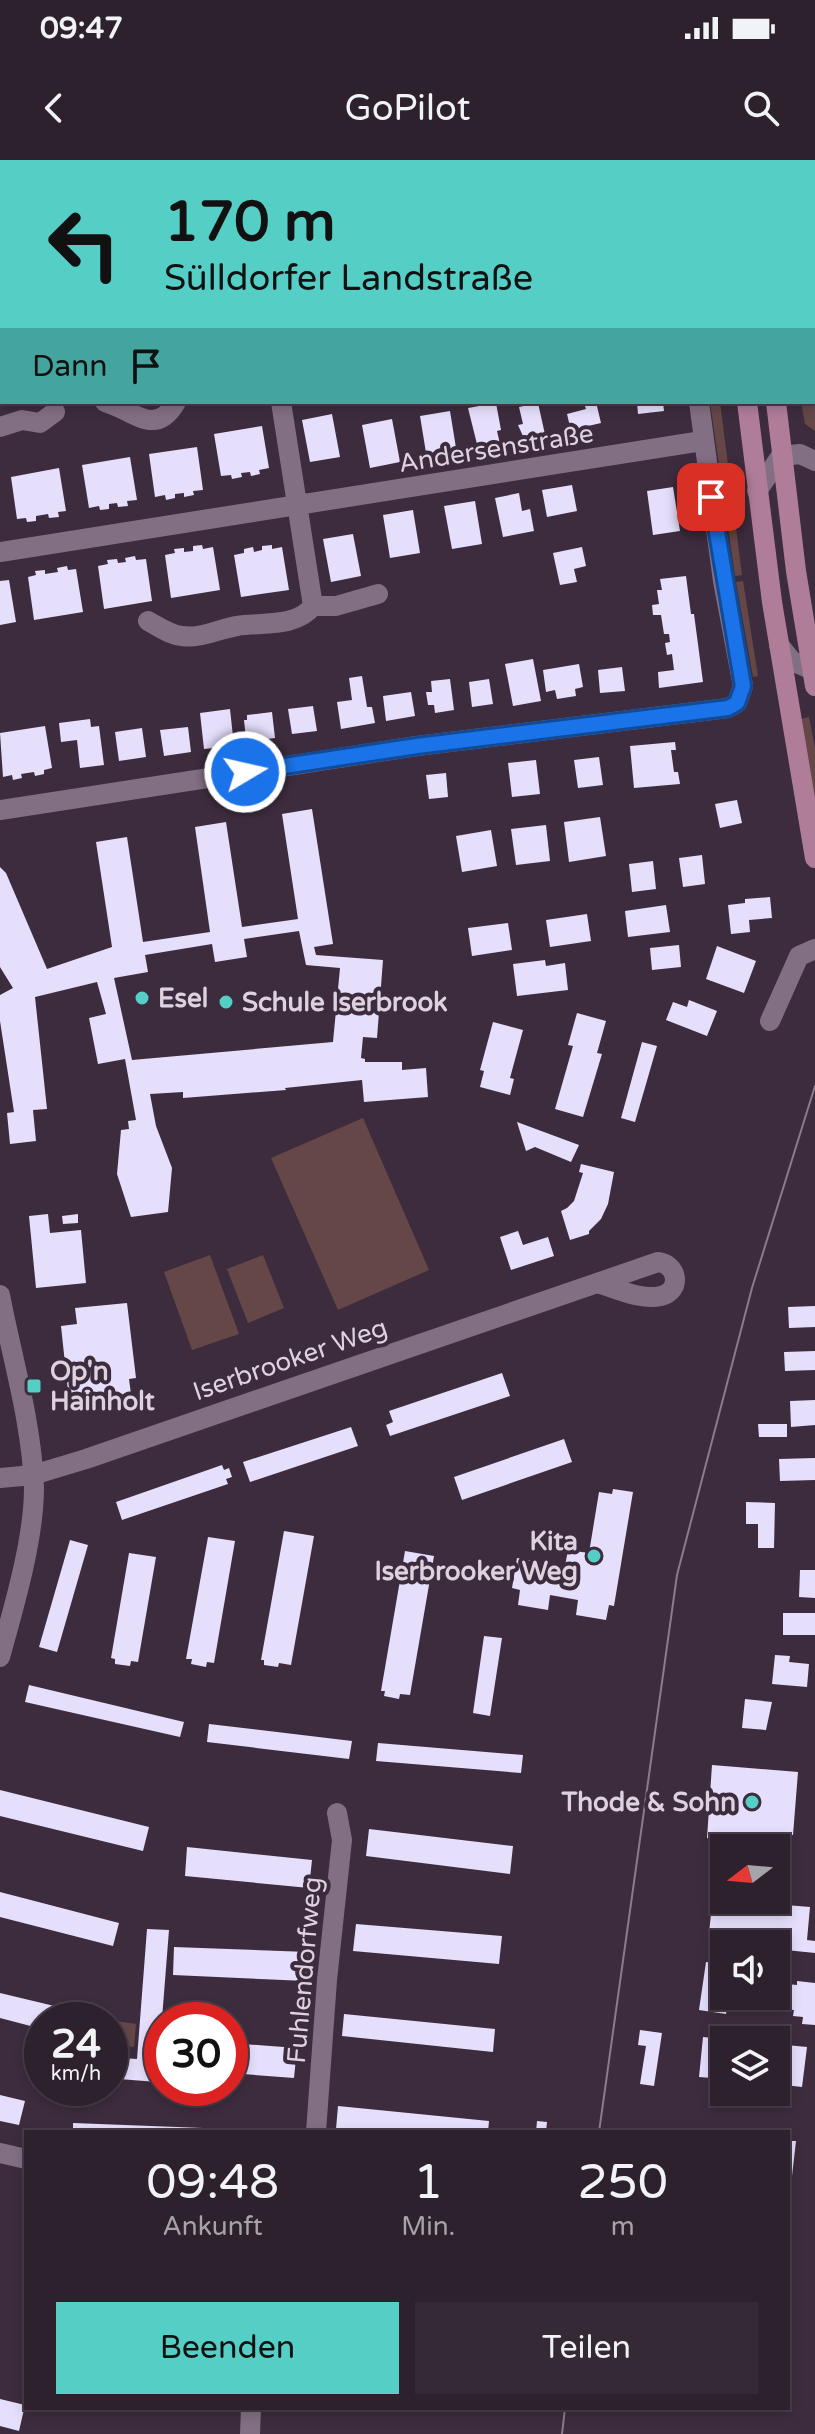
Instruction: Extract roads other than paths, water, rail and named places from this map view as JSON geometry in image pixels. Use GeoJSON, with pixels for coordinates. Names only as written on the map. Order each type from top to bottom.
{"type":"FeatureCollection","features":[{"type":"Feature","properties":{"kind":"main road"},"geometry":{"type":"LineString","coordinates":[[747,404],[779,645],[815,858]]}},
{"type":"Feature","properties":{"kind":"main road"},"geometry":{"type":"LineString","coordinates":[[776,404],[796,571],[814,676]]}},
{"type":"Feature","properties":{"kind":"street"},"geometry":{"type":"LineString","coordinates":[[101,405],[141,420],[153,421],[163,417],[174,404]]}},
{"type":"Feature","properties":{"kind":"street"},"geometry":{"type":"LineString","coordinates":[[148,621],[177,636],[190,637],[238,626],[284,621],[308,613],[313,606],[281,404]]}},
{"type":"Feature","properties":{"kind":"street"},"geometry":{"type":"LineString","coordinates":[[0,810],[417,746],[714,712],[737,703],[741,695],[742,675],[723,581],[699,404]]}},
{"type":"Feature","properties":{"kind":"street"},"geometry":{"type":"LineString","coordinates":[[0,427],[22,420],[40,423],[55,412]]}},
{"type":"Feature","properties":{"kind":"street","name":"Andersenstraße"},"geometry":{"type":"LineString","coordinates":[[0,552],[702,441]]}},
{"type":"Feature","properties":{"kind":"street"},"geometry":{"type":"LineString","coordinates":[[757,491],[781,456],[800,454],[815,461]]}},
{"type":"Feature","properties":{"kind":"street"},"geometry":{"type":"LineString","coordinates":[[313,606],[347,604],[378,594]]}},
{"type":"Feature","properties":{"kind":"street"},"geometry":{"type":"LineString","coordinates":[[779,645],[792,661],[814,676]]}},
{"type":"Feature","properties":{"kind":"street"},"geometry":{"type":"LineString","coordinates":[[770,1021],[799,956],[815,949]]}},
{"type":"Feature","properties":{"kind":"street","name":"Iserbrooker Weg"},"geometry":{"type":"LineString","coordinates":[[0,1478],[33,1475],[86,1459],[597,1283]]}},
{"type":"Feature","properties":{"kind":"street"},"geometry":{"type":"LineString","coordinates":[[0,1295],[23,1406],[33,1475],[32,1522],[0,1657]]}},
{"type":"Feature","properties":{"kind":"street","name":"Fuhlendorfweg"},"geometry":{"type":"LineString","coordinates":[[316,2130],[327,1980],[342,1840],[337,1813]]}},
{"type":"Feature","properties":{"kind":"street"},"geometry":{"type":"LineString","coordinates":[[0,2153],[24,2159]]}},
{"type":"Feature","properties":{"kind":"street"},"geometry":{"type":"LineString","coordinates":[[250,2434],[251,2410]]}},
{"type":"Feature","properties":{"kind":"tram line"},"geometry":{"type":"LineString","coordinates":[[599,2130],[677,1575],[752,1288],[815,1086]]}},
{"type":"Feature","properties":{"kind":"tram line"},"geometry":{"type":"LineString","coordinates":[[562,2434],[565,2410]]}},
{"type":"Feature","properties":{"kind":"place","name":"Esel"},"geometry":{"type":"Point","coordinates":[142,998]}},
{"type":"Feature","properties":{"kind":"place","name":"Schule Iserbrook"},"geometry":{"type":"Point","coordinates":[226,1002]}},
{"type":"Feature","properties":{"kind":"place","name":"Op'n Hainholt"},"geometry":{"type":"Point","coordinates":[34,1386]}},
{"type":"Feature","properties":{"kind":"place","name":"Kita Iserbrooker Weg"},"geometry":{"type":"Point","coordinates":[594,1556]}},
{"type":"Feature","properties":{"kind":"place","name":"Thode & Sohn"},"geometry":{"type":"Point","coordinates":[752,1802]}}]}
